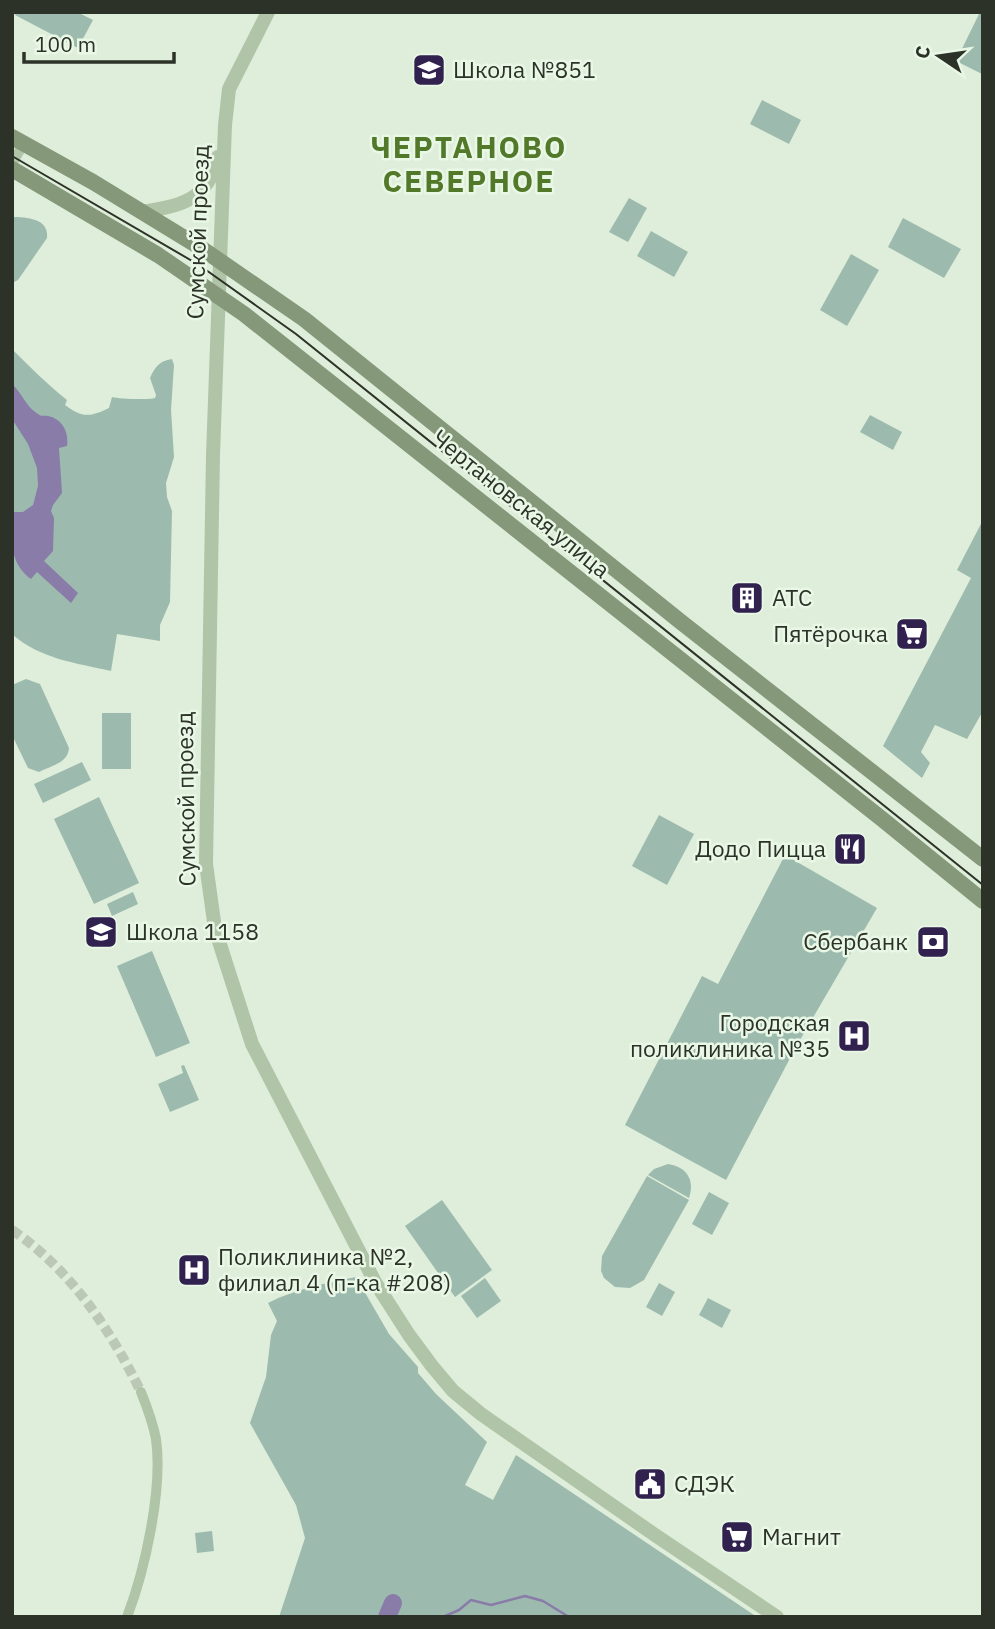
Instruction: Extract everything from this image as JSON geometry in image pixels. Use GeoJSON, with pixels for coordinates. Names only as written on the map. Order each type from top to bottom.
{"type":"FeatureCollection","features":[{"type":"Feature","properties":{"kind":"main road","name":"Чертановская улица"},"geometry":{"type":"LineString","coordinates":[[18,140],[220,260],[304,319],[660,606],[983,859]]}},
{"type":"Feature","properties":{"kind":"main road","name":"Чертановская улица"},"geometry":{"type":"LineString","coordinates":[[12,166],[219,295],[983,901]]}},
{"type":"Feature","properties":{"kind":"main road"},"geometry":{"type":"LineString","coordinates":[[844,789],[852,792],[863,789],[869,779],[868,769]]}},
{"type":"Feature","properties":{"kind":"main road"},"geometry":{"type":"LineString","coordinates":[[890,826],[890,816],[895,808],[901,802],[910,802]]}},
{"type":"Feature","properties":{"kind":"street","name":"Сумской проезд"},"geometry":{"type":"LineString","coordinates":[[268,12],[229,89],[225,125],[206,864],[215,929],[249,1036],[375,1282],[409,1335],[453,1391],[520,1441],[777,1617]]}},
{"type":"Feature","properties":{"kind":"street"},"geometry":{"type":"LineString","coordinates":[[141,212],[176,206],[189,201],[200,192],[216,165],[225,125]]}},
{"type":"Feature","properties":{"kind":"street"},"geometry":{"type":"LineString","coordinates":[[12,166],[18,140]]}},
{"type":"Feature","properties":{"kind":"street"},"geometry":{"type":"LineString","coordinates":[[127,1617],[144,1559],[157,1468],[153,1427],[141,1392]]}},
{"type":"Feature","properties":{"kind":"green space"},"geometry":{"type":"Polygon","coordinates":[[[16,12],[77,12],[93,20],[78,48],[15,15],[16,12]]]}},
{"type":"Feature","properties":{"kind":"green space"},"geometry":{"type":"Polygon","coordinates":[[[980,12],[983,12],[982,74],[956,61],[980,12]]]}},
{"type":"Feature","properties":{"kind":"green space"},"geometry":{"type":"Polygon","coordinates":[[[762,100],[801,120],[789,144],[750,124],[762,100]]]}},
{"type":"Feature","properties":{"kind":"green space"},"geometry":{"type":"Polygon","coordinates":[[[629,198],[647,208],[628,242],[609,232],[629,198]]]}},
{"type":"Feature","properties":{"kind":"green space"},"geometry":{"type":"Polygon","coordinates":[[[12,217],[41,223],[47,232],[47,238],[18,280],[12,283],[12,217]]]}},
{"type":"Feature","properties":{"kind":"green space"},"geometry":{"type":"Polygon","coordinates":[[[903,218],[961,249],[944,278],[888,247],[903,218]]]}},
{"type":"Feature","properties":{"kind":"green space"},"geometry":{"type":"Polygon","coordinates":[[[651,231],[688,252],[674,277],[637,256],[651,231]]]}},
{"type":"Feature","properties":{"kind":"green space"},"geometry":{"type":"Polygon","coordinates":[[[851,254],[879,270],[847,326],[820,310],[851,254]]]}},
{"type":"Feature","properties":{"kind":"green space"},"geometry":{"type":"Polygon","coordinates":[[[12,349],[67,400],[65,405],[86,415],[109,408],[112,397],[155,398],[150,378],[154,371],[158,365],[168,360],[172,359],[174,365],[171,410],[174,457],[166,483],[172,511],[170,602],[160,625],[160,641],[117,634],[111,671],[46,655],[12,634],[12,349]]]}},
{"type":"Feature","properties":{"kind":"green space"},"geometry":{"type":"Polygon","coordinates":[[[870,415],[902,432],[893,450],[860,432],[870,415]]]}},
{"type":"Feature","properties":{"kind":"green space"},"geometry":{"type":"Polygon","coordinates":[[[983,520],[983,711],[967,739],[935,725],[921,752],[930,763],[922,778],[883,746],[971,578],[957,570],[983,520]]]}},
{"type":"Feature","properties":{"kind":"green space"},"geometry":{"type":"Polygon","coordinates":[[[26,679],[40,684],[69,748],[62,761],[39,772],[28,768],[12,735],[12,685],[26,679]]]}},
{"type":"Feature","properties":{"kind":"green space"},"geometry":{"type":"Polygon","coordinates":[[[102,713],[131,713],[131,769],[102,769],[102,713]]]}},
{"type":"Feature","properties":{"kind":"green space"},"geometry":{"type":"Polygon","coordinates":[[[82,762],[91,780],[43,803],[34,784],[82,762]]]}},
{"type":"Feature","properties":{"kind":"green space"},"geometry":{"type":"Polygon","coordinates":[[[99,797],[139,883],[94,904],[54,819],[99,797]]]}},
{"type":"Feature","properties":{"kind":"green space"},"geometry":{"type":"Polygon","coordinates":[[[659,815],[694,834],[667,885],[632,866],[659,815]]]}},
{"type":"Feature","properties":{"kind":"green space"},"geometry":{"type":"Polygon","coordinates":[[[785,855],[877,908],[797,1045],[726,1180],[625,1125],[702,976],[718,984],[785,855]]]}},
{"type":"Feature","properties":{"kind":"green space"},"geometry":{"type":"Polygon","coordinates":[[[133,892],[138,904],[112,916],[107,904],[133,892]]]}},
{"type":"Feature","properties":{"kind":"green space"},"geometry":{"type":"Polygon","coordinates":[[[152,951],[190,1043],[156,1057],[117,966],[152,951]]]}},
{"type":"Feature","properties":{"kind":"green space"},"geometry":{"type":"Polygon","coordinates":[[[184,1065],[199,1100],[170,1112],[158,1084],[183,1073],[181,1066],[184,1065]]]}},
{"type":"Feature","properties":{"kind":"green space"},"geometry":{"type":"Polygon","coordinates":[[[668,1164],[680,1168],[688,1175],[691,1186],[689,1198],[648,1175],[654,1169],[668,1164]]]}},
{"type":"Feature","properties":{"kind":"green space"},"geometry":{"type":"Polygon","coordinates":[[[647,1176],[689,1200],[644,1280],[630,1288],[615,1287],[604,1278],[601,1271],[602,1256],[647,1176]]]}},
{"type":"Feature","properties":{"kind":"green space"},"geometry":{"type":"Polygon","coordinates":[[[709,1192],[729,1203],[712,1235],[692,1224],[709,1192]]]}},
{"type":"Feature","properties":{"kind":"green space"},"geometry":{"type":"Polygon","coordinates":[[[442,1200],[492,1270],[455,1297],[405,1226],[442,1200]]]}},
{"type":"Feature","properties":{"kind":"green space"},"geometry":{"type":"Polygon","coordinates":[[[356,1277],[389,1334],[418,1367],[418,1373],[436,1394],[487,1442],[465,1485],[493,1500],[516,1455],[757,1617],[279,1617],[305,1538],[296,1505],[250,1423],[266,1377],[271,1335],[277,1321],[268,1303],[300,1290],[356,1277]]]}},
{"type":"Feature","properties":{"kind":"green space"},"geometry":{"type":"Polygon","coordinates":[[[485,1278],[501,1301],[477,1318],[461,1296],[485,1278]]]}},
{"type":"Feature","properties":{"kind":"green space"},"geometry":{"type":"Polygon","coordinates":[[[659,1283],[675,1292],[662,1316],[646,1307],[659,1283]]]}},
{"type":"Feature","properties":{"kind":"green space"},"geometry":{"type":"Polygon","coordinates":[[[708,1298],[731,1310],[722,1328],[699,1315],[708,1298]]]}},
{"type":"Feature","properties":{"kind":"green space"},"geometry":{"type":"Polygon","coordinates":[[[212,1531],[214,1551],[197,1553],[195,1533],[212,1531]]]}},
{"type":"Feature","properties":{"kind":"shaded area"},"geometry":{"type":"Polygon","coordinates":[[[12,384],[34,411],[58,420],[66,432],[67,446],[59,448],[62,493],[51,511],[54,518],[53,551],[44,561],[78,593],[71,603],[37,572],[31,579],[18,565],[15,557],[12,512],[23,512],[33,505],[38,486],[37,468],[28,444],[12,419],[12,384]]]}},
{"type":"Feature","properties":{"kind":"waterway"},"geometry":{"type":"LineString","coordinates":[[443,1617],[459,1610],[471,1600],[491,1605],[525,1596],[543,1601],[569,1617]]}},
{"type":"Feature","properties":{"kind":"waterway"},"geometry":{"type":"LineString","coordinates":[[387,1617],[393,1603]]}},
{"type":"Feature","properties":{"kind":"tunnel"},"geometry":{"type":"LineString","coordinates":[[12,1230],[53,1263],[87,1302],[116,1346],[141,1392]]}},
{"type":"Feature","properties":{"kind":"tram line"},"geometry":{"type":"LineString","coordinates":[[12,156],[199,265],[296,334],[983,885]]}},
{"type":"Feature","properties":{"kind":"place","name":"Школа №851"},"geometry":{"type":"Point","coordinates":[429,70]}},
{"type":"Feature","properties":{"kind":"place","name":"АТС"},"geometry":{"type":"Point","coordinates":[747,598]}},
{"type":"Feature","properties":{"kind":"place","name":"Пятёрочка"},"geometry":{"type":"Point","coordinates":[912,634]}},
{"type":"Feature","properties":{"kind":"place","name":"Додо Пицца"},"geometry":{"type":"Point","coordinates":[850,849]}},
{"type":"Feature","properties":{"kind":"place","name":"Школа 1158"},"geometry":{"type":"Point","coordinates":[101,932]}},
{"type":"Feature","properties":{"kind":"place","name":"Сбербанк"},"geometry":{"type":"Point","coordinates":[933,942]}},
{"type":"Feature","properties":{"kind":"place","name":"Городская поликлиника №35"},"geometry":{"type":"Point","coordinates":[854,1036]}},
{"type":"Feature","properties":{"kind":"place","name":"Поликлиника №2, филиал 4 (п-ка #208)"},"geometry":{"type":"Point","coordinates":[194,1270]}},
{"type":"Feature","properties":{"kind":"place","name":"СДЭК"},"geometry":{"type":"Point","coordinates":[650,1484]}},
{"type":"Feature","properties":{"kind":"place","name":"Магнит"},"geometry":{"type":"Point","coordinates":[737,1537]}},
{"type":"Feature","properties":{"kind":"district","name":"ЧЕРТАНОВО СЕВЕРНОЕ"},"geometry":{"type":"Point","coordinates":[469,165]}}]}
